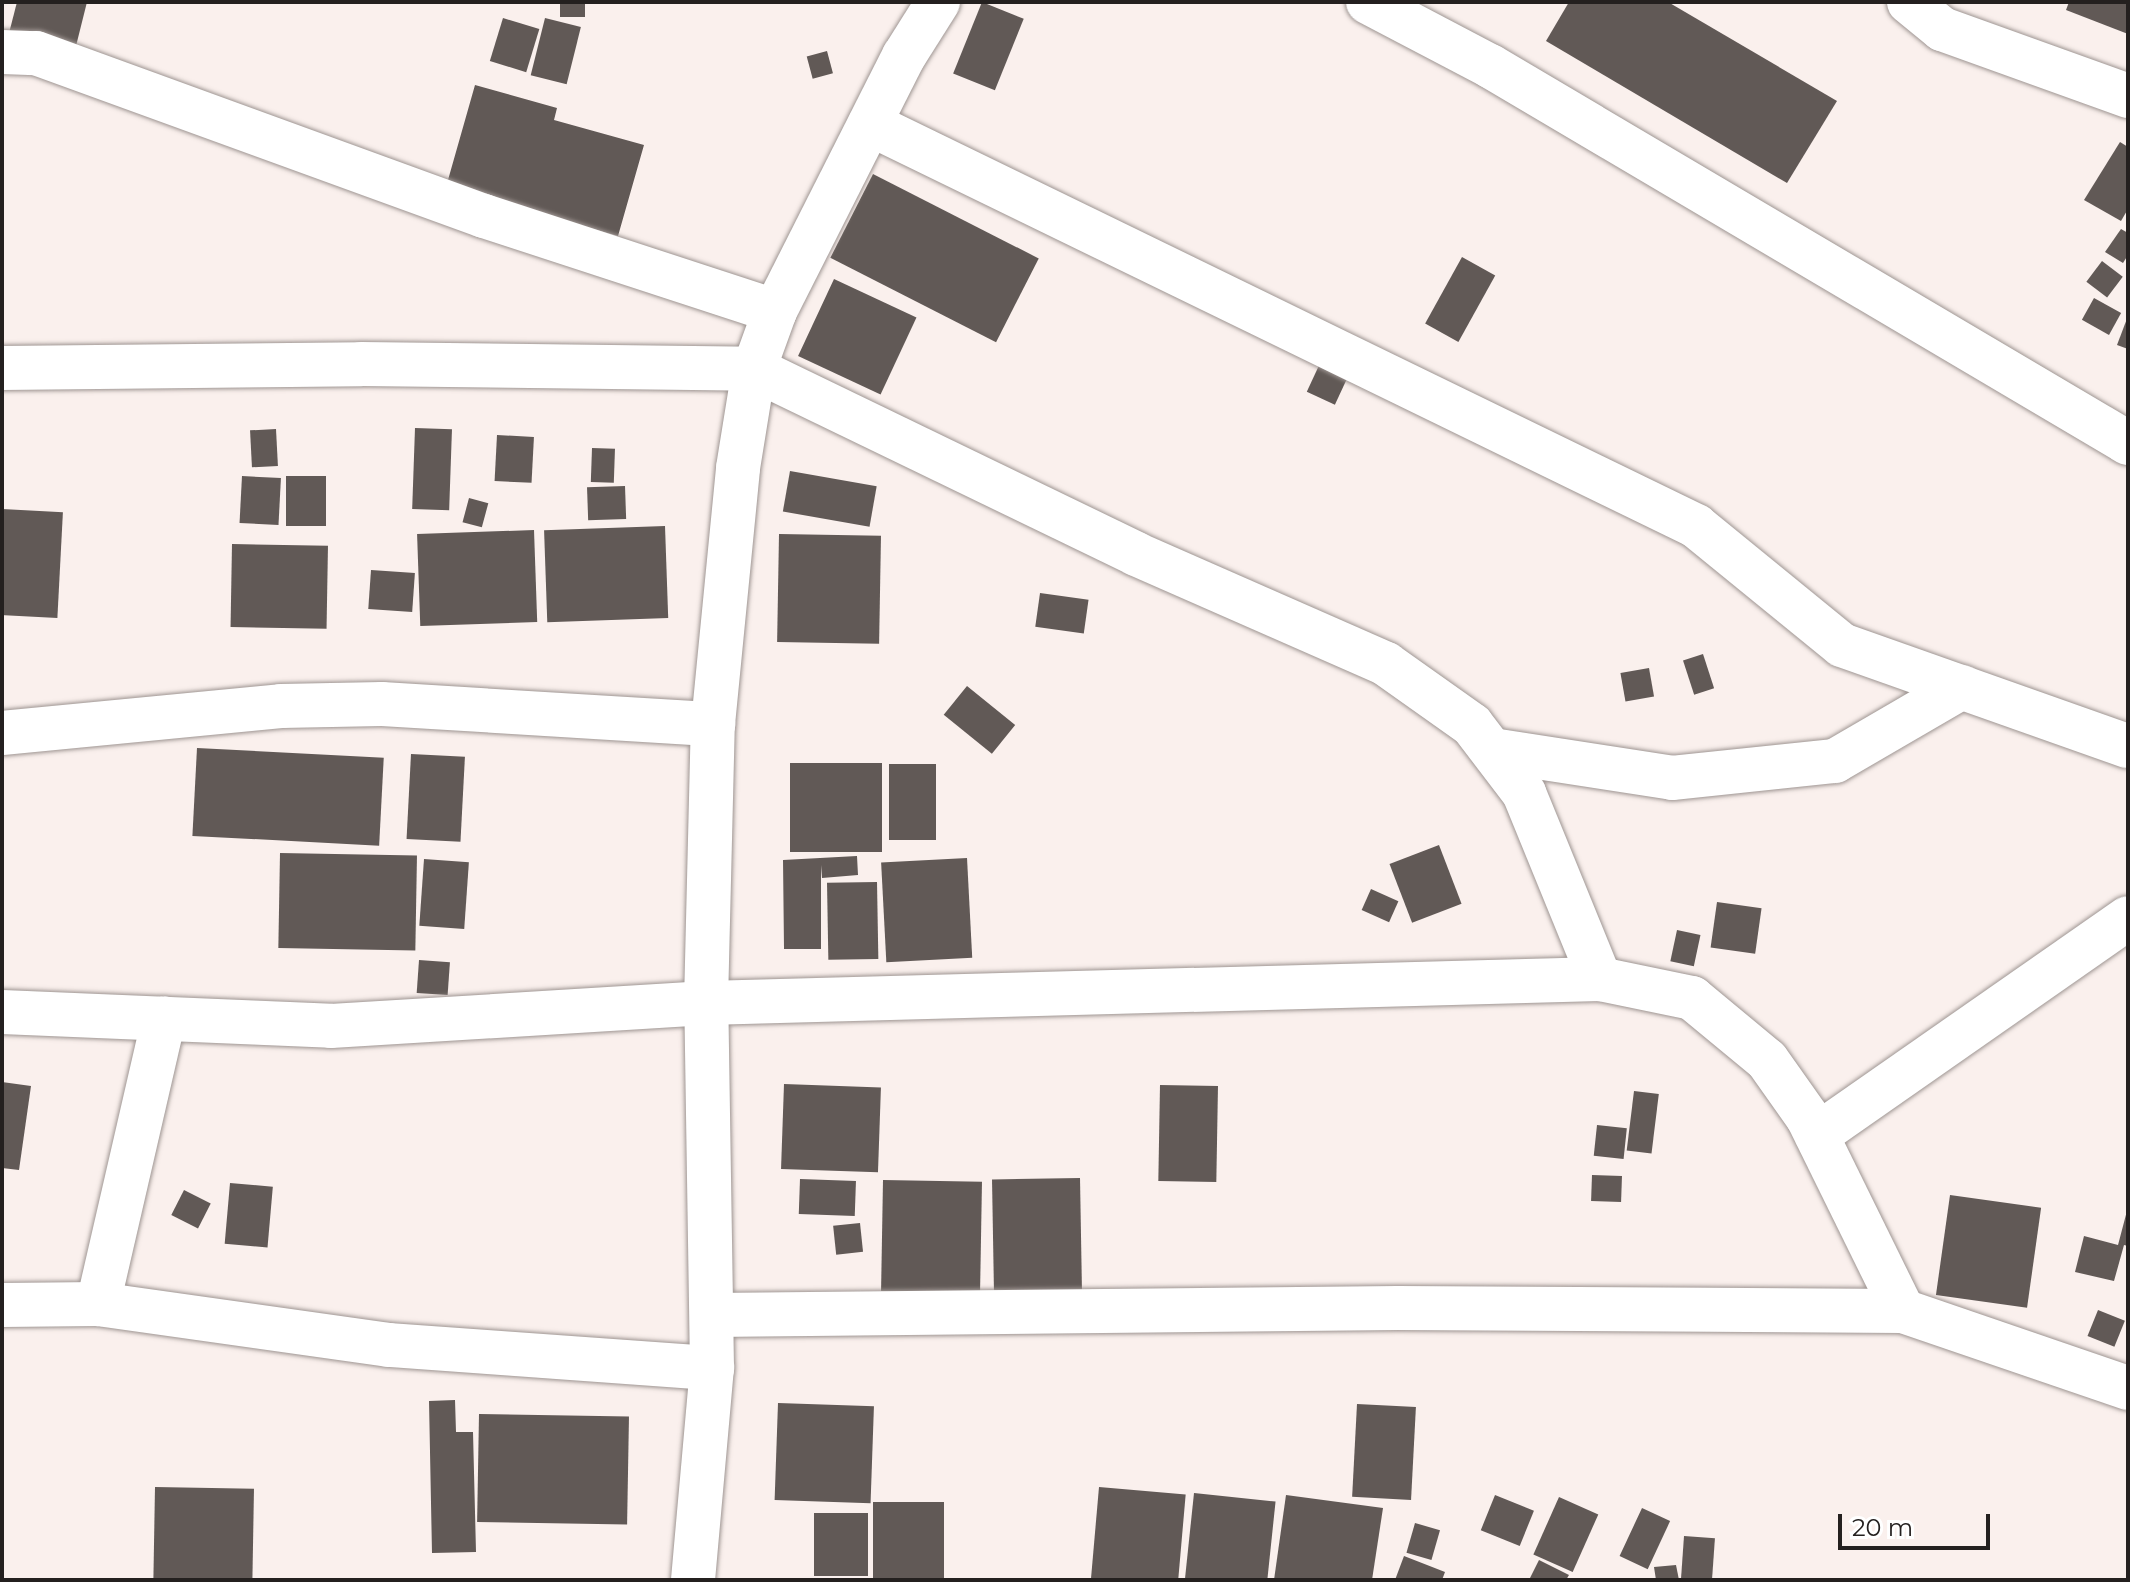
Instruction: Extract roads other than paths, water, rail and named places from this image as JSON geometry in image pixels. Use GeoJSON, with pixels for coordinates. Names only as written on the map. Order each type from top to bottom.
{"type":"FeatureCollection","features":[{"type":"Feature","properties":{"kind":"street"},"geometry":{"type":"LineString","coordinates":[[693,1580],[712,1368],[706,1003],[713,724],[738,468],[754,369],[775,311],[904,56],[938,2]]}},
{"type":"Feature","properties":{"kind":"street"},"geometry":{"type":"LineString","coordinates":[[1368,2],[1490,66],[2128,443]]}},
{"type":"Feature","properties":{"kind":"street"},"geometry":{"type":"LineString","coordinates":[[1909,2],[1942,29],[2128,96]]}},
{"type":"Feature","properties":{"kind":"street"},"geometry":{"type":"LineString","coordinates":[[2,52],[36,53],[484,216],[775,311]]}},
{"type":"Feature","properties":{"kind":"street"},"geometry":{"type":"LineString","coordinates":[[870,124],[1696,526],[1842,645],[2128,746]]}},
{"type":"Feature","properties":{"kind":"street"},"geometry":{"type":"LineString","coordinates":[[2,368],[361,364],[754,369],[1136,554],[1386,664],[1472,725],[1524,793],[1600,979]]}},
{"type":"Feature","properties":{"kind":"street"},"geometry":{"type":"LineString","coordinates":[[1492,750],[1672,778],[1835,761],[1962,687]]}},
{"type":"Feature","properties":{"kind":"street"},"geometry":{"type":"LineString","coordinates":[[2,733],[281,706],[382,704],[713,724]]}},
{"type":"Feature","properties":{"kind":"street"},"geometry":{"type":"LineString","coordinates":[[1817,1135],[2128,918]]}},
{"type":"Feature","properties":{"kind":"street"},"geometry":{"type":"LineString","coordinates":[[2,1012],[331,1026],[706,1003],[1600,979],[1692,998],[1767,1060],[1817,1135],[1903,1311]]}},
{"type":"Feature","properties":{"kind":"street"},"geometry":{"type":"LineString","coordinates":[[98,1304],[164,1019]]}},
{"type":"Feature","properties":{"kind":"street"},"geometry":{"type":"LineString","coordinates":[[2,1305],[98,1304],[389,1345],[712,1368]]}},
{"type":"Feature","properties":{"kind":"street"},"geometry":{"type":"LineString","coordinates":[[712,1315],[1398,1308],[1903,1311],[2128,1388]]}}]}
